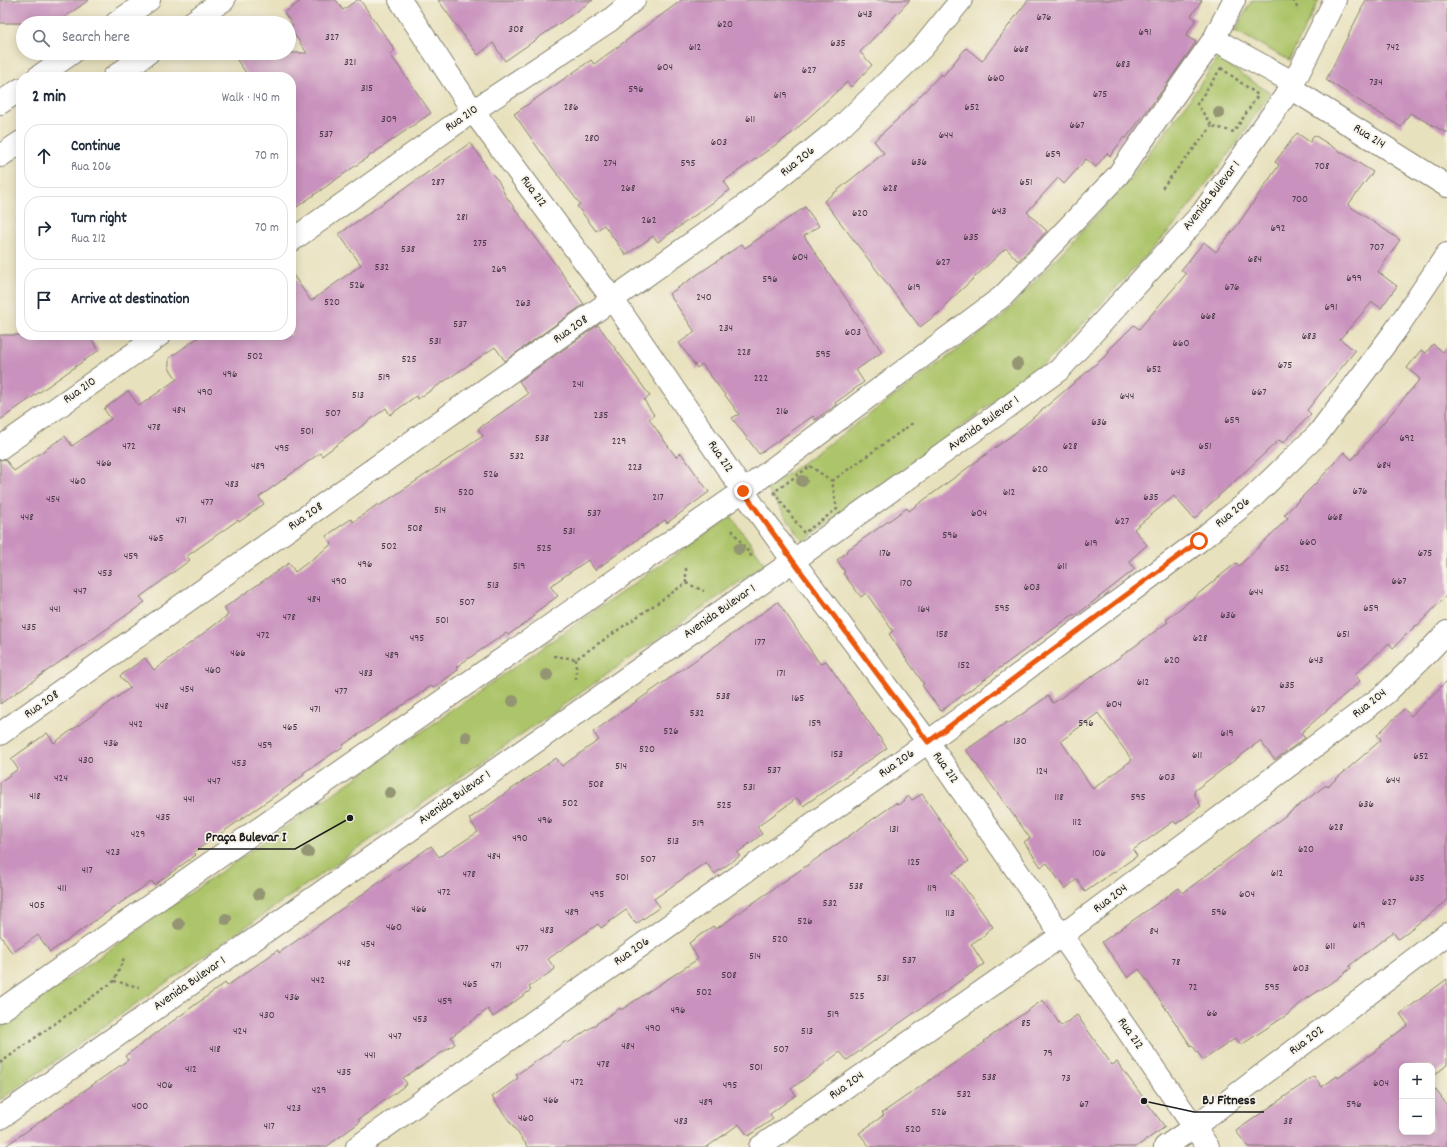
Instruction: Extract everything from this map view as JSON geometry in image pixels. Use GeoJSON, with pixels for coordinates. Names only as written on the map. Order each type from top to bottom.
{"type":"FeatureCollection","features":[{"type":"Feature","properties":{"kind":"street"},"geometry":{"type":"LineString","coordinates":[[126,16],[148,0]]}},
{"type":"Feature","properties":{"kind":"street"},"geometry":{"type":"LineString","coordinates":[[201,16],[224,0]]}},
{"type":"Feature","properties":{"kind":"street","name":"Rua 212"},"geometry":{"type":"LineString","coordinates":[[400,0],[474,111],[612,300],[743,491],[793,561],[928,742],[1208,1147]]}},
{"type":"Feature","properties":{"kind":"street","name":"Rua 210"},"geometry":{"type":"LineString","coordinates":[[296,237],[474,111],[609,20],[634,0]]}},
{"type":"Feature","properties":{"kind":"street","name":"Rua 206"},"geometry":{"type":"LineString","coordinates":[[612,300],[744,206],[843,124],[922,47],[961,0]]}},
{"type":"Feature","properties":{"kind":"street"},"geometry":{"type":"LineString","coordinates":[[0,1011],[743,491],[1002,296],[1118,175],[1214,39],[1234,0]]}},
{"type":"Feature","properties":{"kind":"street","name":"Avenida Bulevar 1"},"geometry":{"type":"LineString","coordinates":[[0,1118],[793,561],[1059,370],[1202,212],[1292,86],[1335,0]]}},
{"type":"Feature","properties":{"kind":"street","name":"Rua 214"},"geometry":{"type":"LineString","coordinates":[[1214,39],[1292,86],[1447,186]]}},
{"type":"Feature","properties":{"kind":"street"},"geometry":{"type":"LineString","coordinates":[[45,72],[62,60]]}},
{"type":"Feature","properties":{"kind":"street"},"geometry":{"type":"LineString","coordinates":[[121,72],[138,60]]}},
{"type":"Feature","properties":{"kind":"street"},"geometry":{"type":"LineString","coordinates":[[0,104],[16,93]]}},
{"type":"Feature","properties":{"kind":"street"},"geometry":{"type":"LineString","coordinates":[[0,156],[16,145]]}},
{"type":"Feature","properties":{"kind":"street","name":"Rua 206"},"geometry":{"type":"LineString","coordinates":[[357,1147],[928,742],[1199,541],[1250,500],[1318,434],[1395,332],[1447,254]]}},
{"type":"Feature","properties":{"kind":"street","name":"Rua 208"},"geometry":{"type":"LineString","coordinates":[[0,734],[612,300]]}},
{"type":"Feature","properties":{"kind":"street","name":"Rua 210"},"geometry":{"type":"LineString","coordinates":[[0,448],[153,340]]}},
{"type":"Feature","properties":{"kind":"street","name":"Rua 204"},"geometry":{"type":"LineString","coordinates":[[760,1147],[1061,936],[1385,694],[1447,632]]}},
{"type":"Feature","properties":{"kind":"street","name":"Rua 202"},"geometry":{"type":"LineString","coordinates":[[1165,1147],[1194,1127],[1447,934]]}},
{"type":"Feature","properties":{"kind":"path"},"geometry":{"type":"LineString","coordinates":[[1293,0],[1300,12]]}},
{"type":"Feature","properties":{"kind":"path"},"geometry":{"type":"LineString","coordinates":[[1221,68],[1258,95],[1234,132],[1212,126],[1198,104],[1221,68]]}},
{"type":"Feature","properties":{"kind":"path"},"geometry":{"type":"LineString","coordinates":[[1162,188],[1212,126]]}},
{"type":"Feature","properties":{"kind":"path"},"geometry":{"type":"LineString","coordinates":[[832,481],[914,422]]}},
{"type":"Feature","properties":{"kind":"path"},"geometry":{"type":"LineString","coordinates":[[810,466],[832,481],[837,509],[804,533],[774,492],[810,466]]}},
{"type":"Feature","properties":{"kind":"path"},"geometry":{"type":"LineString","coordinates":[[728,525],[756,563]]}},
{"type":"Feature","properties":{"kind":"path"},"geometry":{"type":"LineString","coordinates":[[686,562],[686,583]]}},
{"type":"Feature","properties":{"kind":"path"},"geometry":{"type":"LineString","coordinates":[[686,583],[705,591]]}},
{"type":"Feature","properties":{"kind":"path"},"geometry":{"type":"LineString","coordinates":[[551,655],[576,659],[686,583]]}},
{"type":"Feature","properties":{"kind":"path"},"geometry":{"type":"LineString","coordinates":[[0,1063],[114,981],[125,954]]}},
{"type":"Feature","properties":{"kind":"green space"},"geometry":{"type":"Polygon","coordinates":[[[1252,0],[1319,0],[1289,60],[1235,31],[1252,0]]]}},
{"type":"Feature","properties":{"kind":"green space"},"geometry":{"type":"Polygon","coordinates":[[[1218,58],[1270,93],[1239,140],[1179,220],[1048,361],[937,445],[803,542],[767,489],[1000,319],[1128,181],[1188,102],[1218,58]]]}},
{"type":"Feature","properties":{"kind":"green space"},"geometry":{"type":"Polygon","coordinates":[[[731,516],[765,564],[0,1100],[0,1028],[109,950],[731,516]]]}},
{"type":"Feature","properties":{"kind":"building"},"geometry":{"type":"Polygon","coordinates":[[[0,0],[89,0],[66,16],[16,16],[16,23],[0,23],[0,0]]]}},
{"type":"Feature","properties":{"kind":"building"},"geometry":{"type":"Polygon","coordinates":[[[302,0],[336,0],[343,10],[357,0],[360,0],[395,50],[390,54],[431,113],[296,208],[296,72],[245,72],[237,60],[296,60],[296,53],[307,53],[296,37],[296,16],[286,16],[284,13],[302,0]]]}},
{"type":"Feature","properties":{"kind":"building"},"geometry":{"type":"Polygon","coordinates":[[[438,0],[593,0],[505,61],[493,43],[478,55],[438,0]]]}},
{"type":"Feature","properties":{"kind":"building"},"geometry":{"type":"Polygon","coordinates":[[[682,0],[910,0],[860,52],[872,65],[851,87],[847,82],[791,134],[724,181],[730,190],[658,242],[653,236],[626,255],[604,225],[596,231],[577,206],[580,204],[514,114],[591,60],[594,64],[682,0]]]}},
{"type":"Feature","properties":{"kind":"building"},"geometry":{"type":"Polygon","coordinates":[[[1028,0],[1202,0],[1191,16],[1196,19],[1186,36],[1196,42],[1159,95],[1126,138],[1124,137],[1110,156],[1107,153],[1096,167],[1086,159],[1064,184],[1058,178],[1027,212],[1047,231],[1018,261],[1006,248],[945,305],[946,307],[920,327],[824,201],[884,153],[874,141],[900,117],[941,74],[943,76],[966,48],[982,61],[1028,0]]]}},
{"type":"Feature","properties":{"kind":"building"},"geometry":{"type":"Polygon","coordinates":[[[1366,0],[1447,0],[1447,133],[1410,113],[1401,127],[1326,80],[1366,0]]]}},
{"type":"Feature","properties":{"kind":"building"},"geometry":{"type":"Polygon","coordinates":[[[1297,133],[1310,142],[1314,135],[1373,172],[1348,205],[1400,240],[1378,272],[1397,286],[1381,308],[1372,302],[1340,339],[1355,351],[1307,410],[1311,414],[1283,443],[1279,440],[1194,519],[1174,496],[1134,529],[1147,545],[1129,561],[1135,569],[1075,616],[1074,614],[941,711],[889,634],[893,631],[866,593],[861,597],[843,573],[845,572],[837,560],[847,552],[846,551],[907,508],[909,511],[1015,433],[1109,353],[1108,351],[1134,325],[1139,329],[1186,274],[1181,270],[1204,242],[1216,252],[1239,223],[1279,165],[1275,162],[1297,133]]]}},
{"type":"Feature","properties":{"kind":"building"},"geometry":{"type":"Polygon","coordinates":[[[470,143],[488,170],[498,180],[505,195],[584,304],[505,361],[495,347],[418,399],[416,396],[390,415],[386,408],[322,456],[320,453],[259,497],[264,504],[239,522],[238,520],[187,556],[190,560],[140,597],[145,602],[0,704],[0,460],[5,459],[14,471],[65,436],[72,446],[111,419],[104,409],[128,391],[139,406],[177,379],[169,368],[169,358],[195,340],[296,340],[296,279],[311,301],[361,265],[339,234],[470,143]]]}},
{"type":"Feature","properties":{"kind":"building"},"geometry":{"type":"Polygon","coordinates":[[[805,207],[819,226],[804,236],[882,352],[856,370],[864,382],[815,420],[813,416],[759,454],[732,418],[739,414],[702,364],[697,368],[679,343],[695,332],[669,294],[742,244],[745,248],[805,207]]]}},
{"type":"Feature","properties":{"kind":"building"},"geometry":{"type":"Polygon","coordinates":[[[598,325],[650,396],[644,400],[654,415],[649,419],[676,457],[681,453],[709,492],[667,523],[665,520],[595,570],[588,560],[550,586],[558,596],[533,614],[535,616],[508,635],[506,633],[456,667],[458,670],[433,688],[431,686],[303,773],[304,775],[194,852],[196,855],[154,885],[152,881],[50,952],[38,935],[12,953],[0,935],[0,782],[18,769],[11,759],[47,733],[54,743],[130,688],[120,676],[145,658],[154,670],[228,615],[224,608],[289,563],[295,572],[332,544],[326,536],[351,519],[353,522],[378,504],[379,506],[483,436],[478,429],[528,394],[519,381],[598,325]]]}},
{"type":"Feature","properties":{"kind":"building"},"geometry":{"type":"Polygon","coordinates":[[[0,335],[16,335],[16,340],[92,340],[99,350],[0,420],[0,335]]]}},
{"type":"Feature","properties":{"kind":"building"},"geometry":{"type":"Polygon","coordinates":[[[1433,344],[1443,352],[1447,346],[1447,595],[1393,648],[1389,643],[1355,674],[1360,681],[1301,733],[1305,738],[1275,760],[1260,741],[1194,791],[1194,794],[1201,806],[1176,824],[1174,821],[1133,850],[1137,856],[1085,892],[1077,879],[1065,889],[1047,863],[1041,867],[1024,842],[1030,838],[966,750],[1007,722],[1008,724],[1048,696],[1053,703],[1168,622],[1166,620],[1236,563],[1239,566],[1288,518],[1284,515],[1344,452],[1352,460],[1420,379],[1407,368],[1421,350],[1426,353],[1433,344]],[[1098,713],[1061,741],[1093,789],[1132,760],[1098,713]]]}},
{"type":"Feature","properties":{"kind":"building"},"geometry":{"type":"Polygon","coordinates":[[[778,602],[820,664],[826,661],[887,748],[803,806],[797,798],[757,827],[762,834],[737,853],[740,856],[714,874],[706,862],[654,899],[660,907],[636,924],[626,910],[601,928],[598,924],[548,959],[555,969],[529,987],[531,990],[493,1017],[488,1009],[451,1037],[455,1044],[403,1078],[407,1084],[358,1120],[360,1122],[326,1147],[4,1147],[128,1060],[125,1056],[225,983],[227,986],[278,950],[279,953],[431,846],[439,857],[478,832],[469,819],[556,758],[562,766],[599,740],[593,732],[778,602]]]}},
{"type":"Feature","properties":{"kind":"building"},"geometry":{"type":"Polygon","coordinates":[[[1447,681],[1447,901],[1398,939],[1393,932],[1349,966],[1351,968],[1337,979],[1303,1001],[1290,1013],[1241,1045],[1236,1038],[1203,1060],[1192,1045],[1191,1046],[1139,969],[1128,978],[1102,942],[1179,888],[1183,893],[1326,785],[1327,787],[1381,740],[1377,735],[1404,709],[1411,716],[1447,681]]]}},
{"type":"Feature","properties":{"kind":"building"},"geometry":{"type":"Polygon","coordinates":[[[922,794],[969,861],[953,872],[993,927],[985,933],[986,934],[971,944],[984,964],[847,1060],[840,1052],[791,1089],[796,1095],[770,1114],[773,1119],[748,1136],[739,1124],[707,1147],[528,1147],[492,1097],[518,1078],[516,1075],[566,1041],[568,1043],[698,959],[689,943],[713,926],[716,929],[896,803],[898,805],[909,796],[912,800],[922,794]]]}},
{"type":"Feature","properties":{"kind":"building"},"geometry":{"type":"Polygon","coordinates":[[[1447,979],[1447,1065],[1435,1075],[1435,1063],[1399,1063],[1399,1135],[1435,1135],[1435,1089],[1447,1105],[1447,1147],[1248,1147],[1236,1131],[1314,1076],[1322,1087],[1337,1076],[1338,1078],[1381,1047],[1380,1046],[1408,1025],[1400,1014],[1447,979]]]}},
{"type":"Feature","properties":{"kind":"building"},"geometry":{"type":"Polygon","coordinates":[[[1043,1000],[1061,1026],[1077,1015],[1112,1065],[1117,1062],[1165,1127],[1136,1147],[870,1147],[859,1133],[884,1115],[882,1113],[1043,1000]]]}},
{"type":"Feature","properties":{"kind":"place","name":"Praça Bulevar I"},"geometry":{"type":"Point","coordinates":[350,818]}},
{"type":"Feature","properties":{"kind":"place","name":"BJ Fitness"},"geometry":{"type":"Point","coordinates":[1144,1101]}},
{"type":"Feature","properties":{"kind":"route"},"geometry":{"type":"LineString","coordinates":[[743,491],[793,561],[928,742],[1199,541]]}}]}
